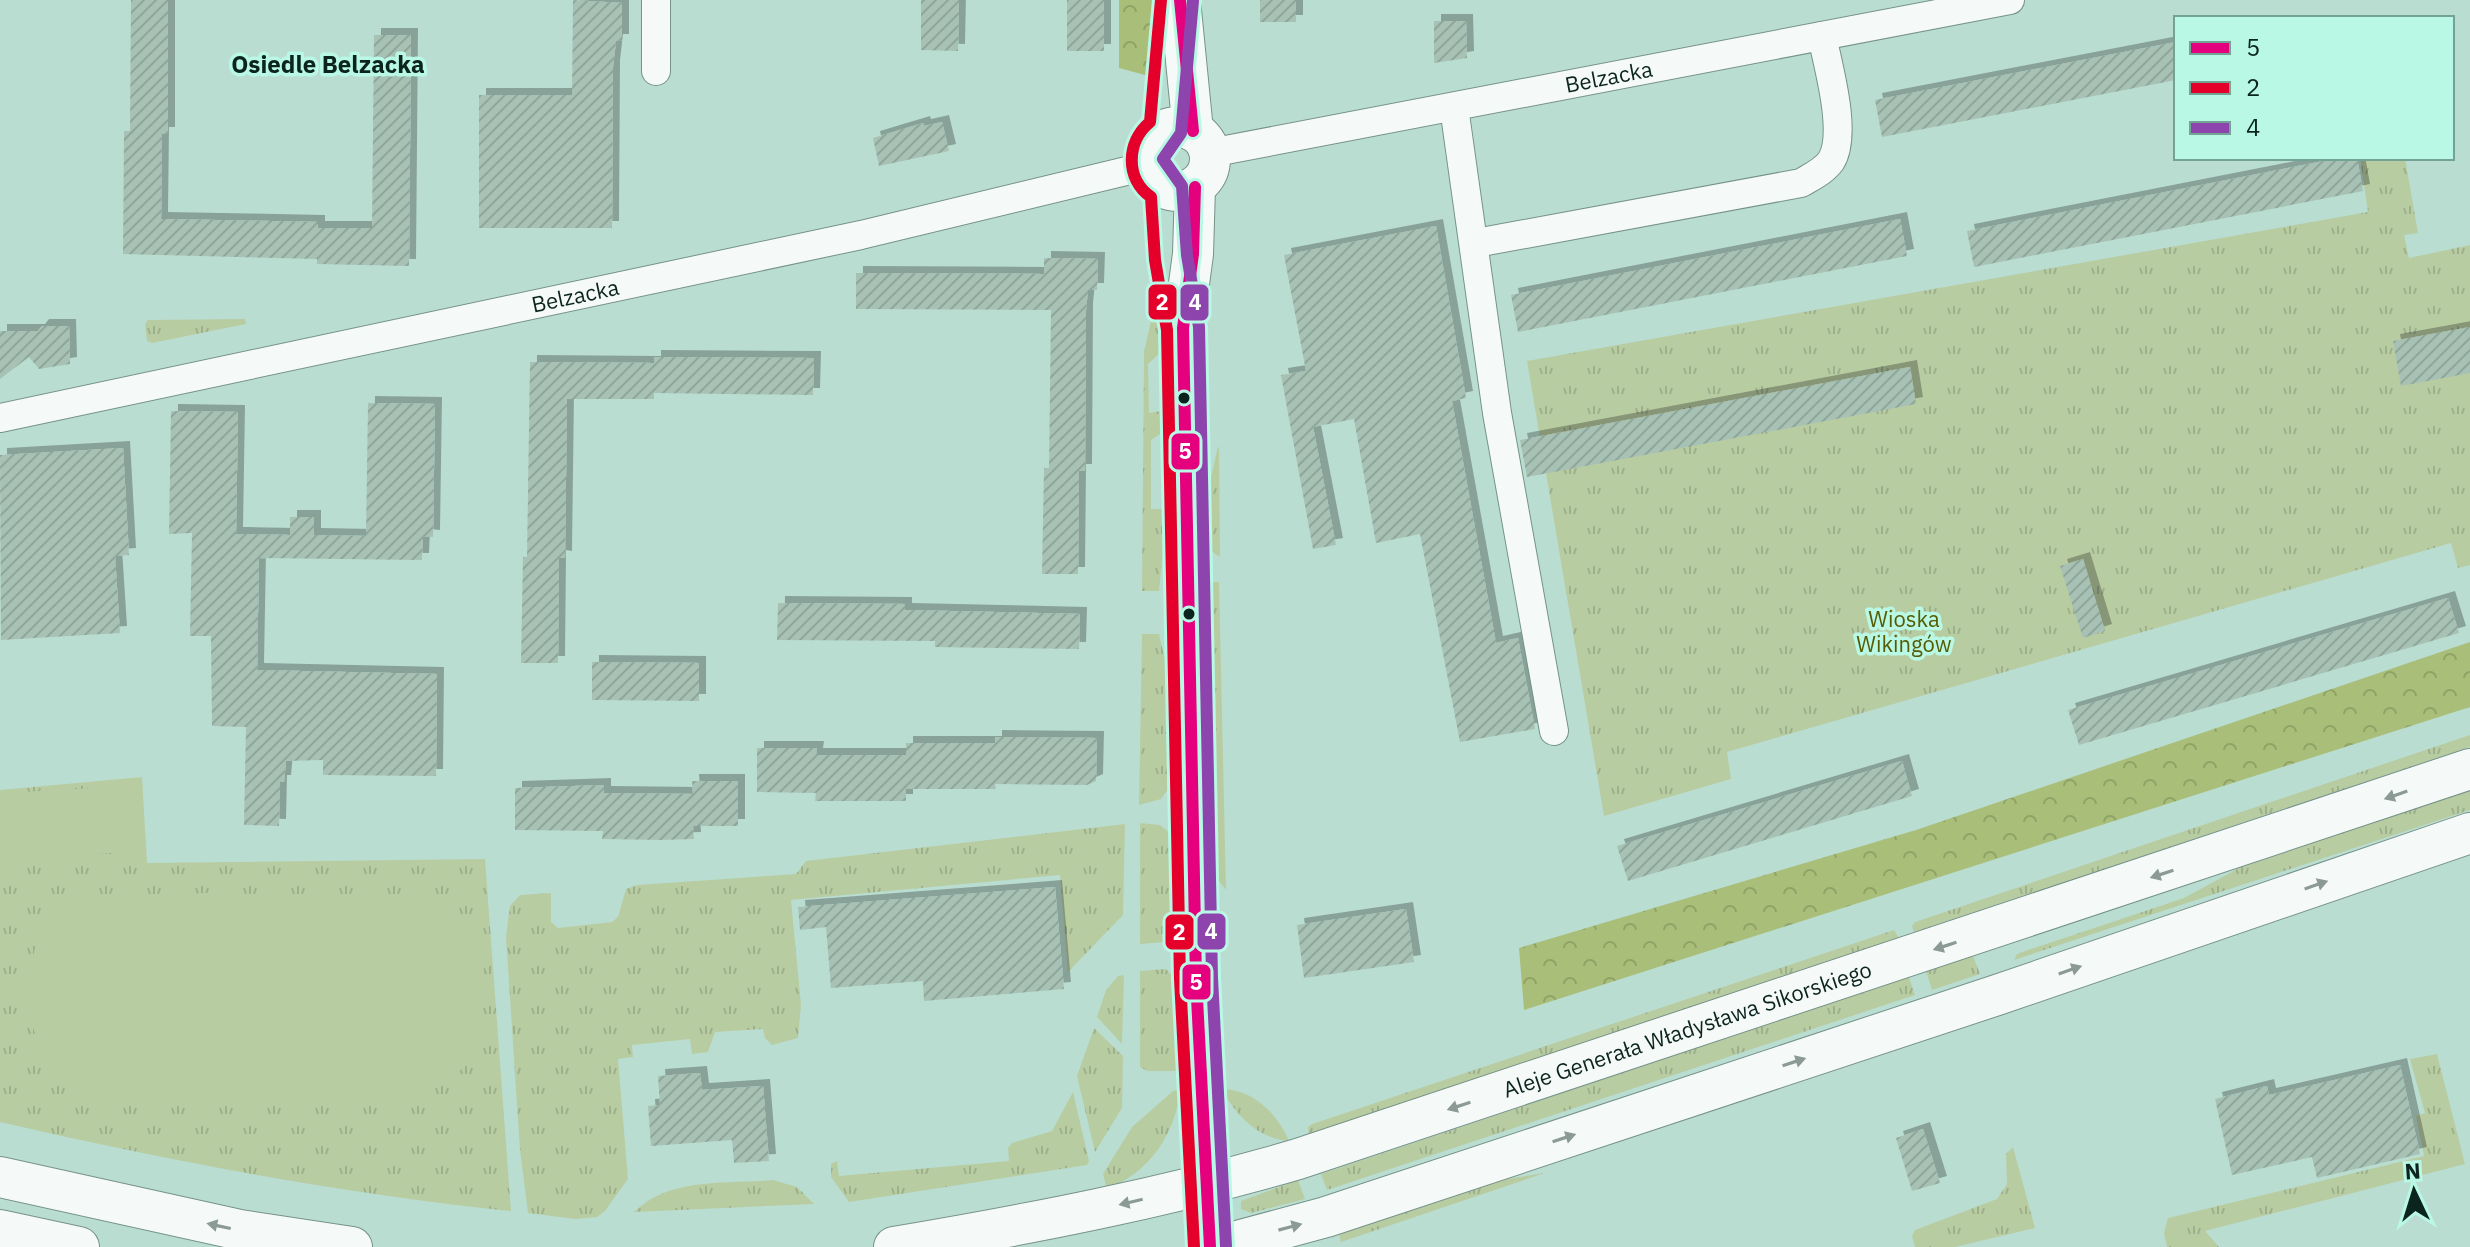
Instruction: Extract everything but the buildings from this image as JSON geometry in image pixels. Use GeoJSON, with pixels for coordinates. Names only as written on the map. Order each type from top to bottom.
{"type":"FeatureCollection","features":[{"type":"Feature","properties":{"kind":"main road"},"geometry":{"type":"LineString","coordinates":[[1178,0],[1179,159],[1171,257],[1183,328],[1196,979],[1212,1247],[1326,1217],[1997,995],[2470,833]]}},
{"type":"Feature","properties":{"kind":"main road","name":"Aleje Generała Władysława Sikorskiego"},"geometry":{"type":"LineString","coordinates":[[894,1247],[1084,1213],[1207,1186],[1319,1153],[2019,922],[2470,769]]}},
{"type":"Feature","properties":{"kind":"main road"},"geometry":{"type":"LineString","coordinates":[[1997,995],[1991,952],[1995,941],[2019,922]]}},
{"type":"Feature","properties":{"kind":"main road"},"geometry":{"type":"LineString","coordinates":[[0,1177],[240,1230],[352,1247]]}},
{"type":"Feature","properties":{"kind":"main road"},"geometry":{"type":"LineString","coordinates":[[0,1230],[79,1247]]}},
{"type":"Feature","properties":{"kind":"street"},"geometry":{"type":"LineString","coordinates":[[656,0],[656,71]]}},
{"type":"Feature","properties":{"kind":"street","name":"Belzacka"},"geometry":{"type":"LineString","coordinates":[[0,418],[861,235],[1179,159],[2010,0]]}},
{"type":"Feature","properties":{"kind":"street"},"geometry":{"type":"LineString","coordinates":[[1476,243],[1801,183],[1819,173],[1832,159],[1836,141],[1835,101],[1822,36]]}},
{"type":"Feature","properties":{"kind":"street"},"geometry":{"type":"LineString","coordinates":[[1454,107],[1476,243],[1495,398],[1554,731]]}},
{"type":"Feature","properties":{"kind":"green space"},"geometry":{"type":"Polygon","coordinates":[[[1119,0],[1160,0],[1160,79],[1119,68],[1119,0]]]}},
{"type":"Feature","properties":{"kind":"green space","name":"Wioska Wikingów"},"geometry":{"type":"Polygon","coordinates":[[[2360,160],[2405,160],[2418,233],[2404,235],[2409,258],[2470,245],[2470,565],[2458,568],[2451,543],[1727,752],[1731,779],[1604,816],[1527,361],[2368,212],[2360,160]]]}},
{"type":"Feature","properties":{"kind":"green space"},"geometry":{"type":"Polygon","coordinates":[[[1162,263],[1165,348],[1148,364],[1149,413],[1167,410],[1166,430],[1151,440],[1151,509],[1167,509],[1159,591],[1142,591],[1144,352],[1155,303],[1157,269],[1162,263]]]}},
{"type":"Feature","properties":{"kind":"green space"},"geometry":{"type":"Polygon","coordinates":[[[245,319],[246,324],[152,343],[147,341],[145,324],[148,320],[245,319]]]}},
{"type":"Feature","properties":{"kind":"green space"},"geometry":{"type":"Polygon","coordinates":[[[1218,447],[1220,557],[1208,549],[1207,495],[1218,447]]]}},
{"type":"Feature","properties":{"kind":"green space"},"geometry":{"type":"Polygon","coordinates":[[[1214,582],[1219,582],[1226,890],[1217,879],[1214,868],[1208,593],[1214,582]]]}},
{"type":"Feature","properties":{"kind":"green space"},"geometry":{"type":"Polygon","coordinates":[[[1142,634],[1159,634],[1171,686],[1174,781],[1161,799],[1139,805],[1142,634]]]}},
{"type":"Feature","properties":{"kind":"green space"},"geometry":{"type":"Polygon","coordinates":[[[2470,642],[2470,707],[1524,1010],[1519,948],[1916,830],[2470,642]]]}},
{"type":"Feature","properties":{"kind":"green space"},"geometry":{"type":"Polygon","coordinates":[[[2470,735],[2470,747],[1914,932],[1912,926],[1915,922],[2470,735]]]}},
{"type":"Feature","properties":{"kind":"green space"},"geometry":{"type":"Polygon","coordinates":[[[142,777],[147,863],[485,859],[511,1211],[382,1195],[254,1174],[0,1122],[0,790],[142,777]]]}},
{"type":"Feature","properties":{"kind":"green space"},"geometry":{"type":"Polygon","coordinates":[[[134,786],[141,791],[138,851],[2,861],[3,793],[134,786]]]}},
{"type":"Feature","properties":{"kind":"green space"},"geometry":{"type":"Polygon","coordinates":[[[2470,788],[2470,810],[2014,960],[2017,954],[2184,898],[2250,862],[2470,788]]]}},
{"type":"Feature","properties":{"kind":"green space"},"geometry":{"type":"Polygon","coordinates":[[[1140,823],[1160,825],[1175,837],[1177,934],[1165,942],[1140,944],[1140,823]]]}},
{"type":"Feature","properties":{"kind":"green space"},"geometry":{"type":"Polygon","coordinates":[[[1125,824],[1123,915],[1068,972],[1060,875],[791,900],[801,1005],[798,1038],[772,1045],[765,1038],[763,1029],[715,1032],[708,1052],[692,1054],[690,1039],[632,1045],[633,1057],[618,1059],[628,1179],[605,1211],[597,1217],[575,1219],[528,1213],[520,1150],[506,937],[510,906],[520,895],[551,893],[551,922],[558,928],[612,922],[618,917],[626,889],[638,885],[796,874],[806,861],[1125,824]]]}},
{"type":"Feature","properties":{"kind":"green space"},"geometry":{"type":"Polygon","coordinates":[[[206,893],[416,897],[451,908],[484,969],[482,1020],[461,1070],[397,1097],[144,1100],[82,1092],[42,1058],[24,997],[35,948],[69,900],[206,893]]]}},
{"type":"Feature","properties":{"kind":"green space"},"geometry":{"type":"Polygon","coordinates":[[[1894,930],[1899,938],[1309,1135],[1308,1127],[1312,1124],[1894,930]]]}},
{"type":"Feature","properties":{"kind":"green space"},"geometry":{"type":"Polygon","coordinates":[[[1973,956],[1980,974],[1932,990],[1926,971],[1973,956]]]}},
{"type":"Feature","properties":{"kind":"green space"},"geometry":{"type":"Polygon","coordinates":[[[1166,969],[1179,983],[1179,1071],[1147,1071],[1140,1067],[1140,971],[1166,969]]]}},
{"type":"Feature","properties":{"kind":"green space"},"geometry":{"type":"Polygon","coordinates":[[[1124,975],[1122,1044],[1097,1017],[1106,990],[1118,976],[1124,975]]]}},
{"type":"Feature","properties":{"kind":"green space"},"geometry":{"type":"Polygon","coordinates":[[[1909,977],[1915,995],[1327,1190],[1321,1174],[1909,977]]]}},
{"type":"Feature","properties":{"kind":"green space"},"geometry":{"type":"Polygon","coordinates":[[[1094,1028],[1123,1056],[1122,1108],[1095,1152],[1077,1076],[1094,1028]]]}},
{"type":"Feature","properties":{"kind":"green space"},"geometry":{"type":"Polygon","coordinates":[[[2437,1054],[2465,1164],[2205,1231],[2219,1247],[2167,1247],[2164,1233],[2168,1218],[2424,1156],[2416,1116],[2425,1113],[2410,1059],[2437,1054]]]}},
{"type":"Feature","properties":{"kind":"green space"},"geometry":{"type":"Polygon","coordinates":[[[1181,1089],[1173,1122],[1158,1150],[1136,1172],[1107,1190],[1103,1174],[1132,1127],[1173,1091],[1181,1089]]]}},
{"type":"Feature","properties":{"kind":"green space"},"geometry":{"type":"Polygon","coordinates":[[[1221,1089],[1243,1093],[1262,1104],[1278,1121],[1289,1141],[1267,1135],[1249,1124],[1221,1089]]]}},
{"type":"Feature","properties":{"kind":"green space"},"geometry":{"type":"Polygon","coordinates":[[[1073,1092],[1089,1161],[1087,1165],[849,1202],[831,1177],[831,1164],[837,1161],[839,1176],[1009,1161],[1008,1148],[1012,1143],[1052,1131],[1073,1092]]]}},
{"type":"Feature","properties":{"kind":"green space"},"geometry":{"type":"Polygon","coordinates":[[[2013,1147],[2035,1228],[1955,1247],[1915,1247],[1912,1236],[1915,1230],[1997,1199],[2007,1184],[2006,1154],[2013,1147]]]}},
{"type":"Feature","properties":{"kind":"green space"},"geometry":{"type":"Polygon","coordinates":[[[1545,1173],[1341,1242],[1338,1230],[1494,1181],[1545,1173]]]}},
{"type":"Feature","properties":{"kind":"green space"},"geometry":{"type":"Polygon","coordinates":[[[773,1180],[797,1187],[814,1204],[634,1212],[648,1201],[681,1188],[699,1184],[773,1180]]]}},
{"type":"Feature","properties":{"kind":"green space"},"geometry":{"type":"Polygon","coordinates":[[[1298,1180],[1305,1199],[1251,1213],[1241,1209],[1241,1201],[1298,1180]]]}},
{"type":"Feature","properties":{"kind":"transit line","name":"2"},"geometry":{"type":"LineString","coordinates":[[1161,0],[1150,122],[1136,140],[1132,160],[1136,180],[1151,197],[1155,260],[1167,330],[1180,979],[1194,1247]]}},
{"type":"Feature","properties":{"kind":"transit line","name":"5"},"geometry":{"type":"LineString","coordinates":[[1180,0],[1193,131]]}},
{"type":"Feature","properties":{"kind":"transit line","name":"4"},"geometry":{"type":"LineString","coordinates":[[1193,1],[1181,133],[1163,159],[1182,186],[1187,255],[1199,327],[1212,978],[1226,1246]]}},
{"type":"Feature","properties":{"kind":"transit line","name":"5"},"geometry":{"type":"LineString","coordinates":[[1195,187],[1193,254],[1183,328],[1196,979],[1210,1247]]}},
{"type":"Feature","properties":{"kind":"district","name":"Osiedle Belzacka"},"geometry":{"type":"Point","coordinates":[328,65]}}]}
